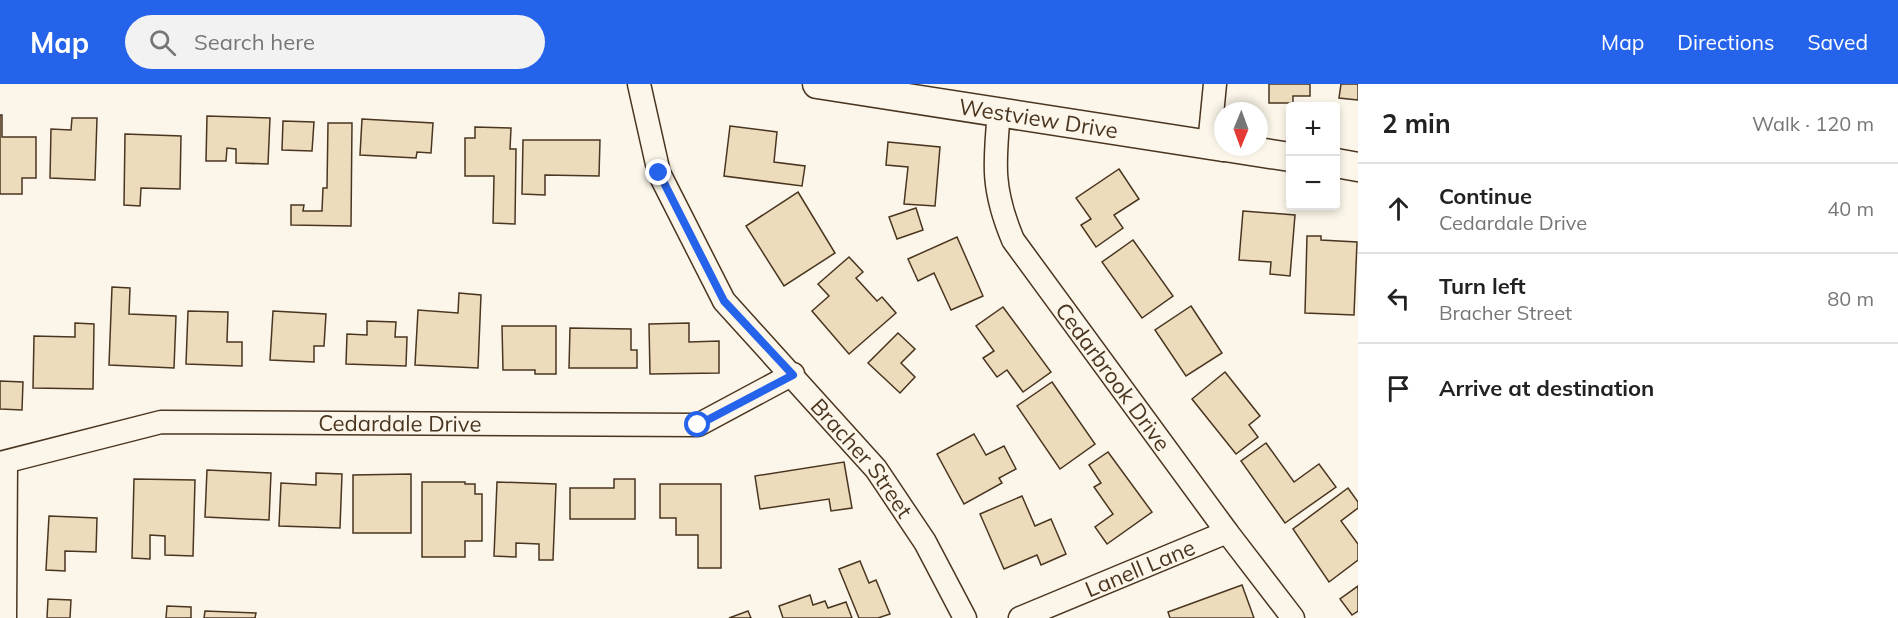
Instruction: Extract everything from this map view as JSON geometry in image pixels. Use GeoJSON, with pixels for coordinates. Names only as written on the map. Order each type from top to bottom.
{"type":"FeatureCollection","features":[{"type":"Feature","properties":{"kind":"main road","name":"Westview Drive"},"geometry":{"type":"LineString","coordinates":[[817,84],[880,89],[999,112],[1214,145]]}},
{"type":"Feature","properties":{"kind":"main road","name":"Westview Drive"},"geometry":{"type":"LineString","coordinates":[[1268,154],[1286,156]]}},
{"type":"Feature","properties":{"kind":"main road"},"geometry":{"type":"LineString","coordinates":[[1340,164],[1358,167]]}},
{"type":"Feature","properties":{"kind":"street","name":"Bracher Street"},"geometry":{"type":"LineString","coordinates":[[639,84],[659,173],[724,301],[876,469],[925,542],[966,618]]}},
{"type":"Feature","properties":{"kind":"street"},"geometry":{"type":"LineString","coordinates":[[1215,84],[1216,102]]}},
{"type":"Feature","properties":{"kind":"street","name":"Cedarbrook Drive"},"geometry":{"type":"LineString","coordinates":[[999,112],[994,166],[996,188],[1000,209],[1013,240],[1227,532],[1293,618]]}},
{"type":"Feature","properties":{"kind":"street","name":"Cedardale Drive"},"geometry":{"type":"LineString","coordinates":[[3,463],[161,422],[698,425],[793,375]]}},
{"type":"Feature","properties":{"kind":"street"},"geometry":{"type":"LineString","coordinates":[[3,463],[5,618]]}},
{"type":"Feature","properties":{"kind":"street","name":"Lanell Lane"},"geometry":{"type":"LineString","coordinates":[[1020,618],[1227,532]]}},
{"type":"Feature","properties":{"kind":"building"},"geometry":{"type":"Polygon","coordinates":[[[1269,84],[1310,84],[1310,96],[1293,96],[1293,102],[1269,103],[1269,84]]]}},
{"type":"Feature","properties":{"kind":"building"},"geometry":{"type":"Polygon","coordinates":[[[1341,84],[1358,84],[1358,100],[1339,98],[1341,84]]]}},
{"type":"Feature","properties":{"kind":"building"},"geometry":{"type":"Polygon","coordinates":[[[0,115],[2,115],[2,137],[36,137],[36,178],[22,178],[22,194],[0,194],[0,115]]]}},
{"type":"Feature","properties":{"kind":"building"},"geometry":{"type":"Polygon","coordinates":[[[207,116],[270,118],[268,164],[236,163],[236,149],[227,148],[226,161],[206,161],[207,116]]]}},
{"type":"Feature","properties":{"kind":"building"},"geometry":{"type":"Polygon","coordinates":[[[72,118],[97,118],[95,180],[50,178],[51,129],[71,130],[72,118]]]}},
{"type":"Feature","properties":{"kind":"building"},"geometry":{"type":"Polygon","coordinates":[[[362,119],[433,123],[431,153],[417,152],[416,158],[360,155],[362,119]]]}},
{"type":"Feature","properties":{"kind":"building"},"geometry":{"type":"Polygon","coordinates":[[[283,121],[314,122],[312,151],[282,150],[283,121]]]}},
{"type":"Feature","properties":{"kind":"building"},"geometry":{"type":"Polygon","coordinates":[[[328,123],[352,123],[351,226],[291,225],[291,205],[304,205],[303,211],[322,211],[323,188],[327,188],[328,123]]]}},
{"type":"Feature","properties":{"kind":"building"},"geometry":{"type":"Polygon","coordinates":[[[730,126],[777,132],[774,162],[805,166],[802,186],[724,176],[730,126]]]}},
{"type":"Feature","properties":{"kind":"building"},"geometry":{"type":"Polygon","coordinates":[[[475,127],[511,128],[510,149],[516,149],[515,224],[493,223],[494,176],[465,176],[465,138],[475,138],[475,127]]]}},
{"type":"Feature","properties":{"kind":"building"},"geometry":{"type":"Polygon","coordinates":[[[125,134],[181,136],[180,189],[141,188],[140,206],[124,205],[125,134]]]}},
{"type":"Feature","properties":{"kind":"building"},"geometry":{"type":"Polygon","coordinates":[[[523,140],[600,140],[599,176],[545,175],[545,195],[522,194],[523,140]]]}},
{"type":"Feature","properties":{"kind":"building"},"geometry":{"type":"Polygon","coordinates":[[[888,142],[940,147],[935,206],[904,204],[908,167],[886,165],[888,142]]]}},
{"type":"Feature","properties":{"kind":"building"},"geometry":{"type":"Polygon","coordinates":[[[1119,169],[1139,199],[1114,215],[1123,228],[1096,247],[1081,225],[1091,219],[1076,198],[1119,169]]]}},
{"type":"Feature","properties":{"kind":"building"},"geometry":{"type":"Polygon","coordinates":[[[798,192],[835,253],[784,286],[746,226],[798,192]]]}},
{"type":"Feature","properties":{"kind":"building"},"geometry":{"type":"Polygon","coordinates":[[[916,208],[923,230],[897,239],[889,217],[916,208]]]}},
{"type":"Feature","properties":{"kind":"building"},"geometry":{"type":"Polygon","coordinates":[[[1243,211],[1295,215],[1290,276],[1270,274],[1271,262],[1239,260],[1243,211]]]}},
{"type":"Feature","properties":{"kind":"building"},"geometry":{"type":"Polygon","coordinates":[[[1307,236],[1321,236],[1321,240],[1357,242],[1354,315],[1305,313],[1307,236]]]}},
{"type":"Feature","properties":{"kind":"building"},"geometry":{"type":"Polygon","coordinates":[[[957,237],[983,296],[951,310],[934,273],[918,281],[908,259],[957,237]]]}},
{"type":"Feature","properties":{"kind":"building"},"geometry":{"type":"Polygon","coordinates":[[[1133,240],[1173,296],[1142,318],[1102,262],[1133,240]]]}},
{"type":"Feature","properties":{"kind":"building"},"geometry":{"type":"Polygon","coordinates":[[[849,257],[863,272],[856,278],[877,301],[882,297],[896,313],[849,354],[812,311],[829,296],[818,284],[849,257]]]}},
{"type":"Feature","properties":{"kind":"building"},"geometry":{"type":"Polygon","coordinates":[[[112,287],[130,288],[129,314],[176,316],[174,368],[109,365],[112,287]]]}},
{"type":"Feature","properties":{"kind":"building"},"geometry":{"type":"Polygon","coordinates":[[[459,293],[481,295],[478,368],[415,365],[418,310],[458,313],[459,293]]]}},
{"type":"Feature","properties":{"kind":"building"},"geometry":{"type":"Polygon","coordinates":[[[1191,306],[1222,353],[1186,376],[1155,330],[1191,306]]]}},
{"type":"Feature","properties":{"kind":"building"},"geometry":{"type":"Polygon","coordinates":[[[1003,307],[1051,372],[1023,392],[1007,370],[997,377],[983,358],[994,351],[976,326],[1003,307]]]}},
{"type":"Feature","properties":{"kind":"building"},"geometry":{"type":"Polygon","coordinates":[[[188,311],[228,312],[227,342],[242,342],[242,366],[186,364],[188,311]]]}},
{"type":"Feature","properties":{"kind":"building"},"geometry":{"type":"Polygon","coordinates":[[[273,311],[326,314],[324,346],[314,346],[314,362],[270,360],[273,311]]]}},
{"type":"Feature","properties":{"kind":"building"},"geometry":{"type":"Polygon","coordinates":[[[367,321],[396,322],[395,337],[407,337],[406,366],[346,364],[347,334],[367,335],[367,321]]]}},
{"type":"Feature","properties":{"kind":"building"},"geometry":{"type":"Polygon","coordinates":[[[75,323],[94,324],[93,389],[33,388],[34,336],[75,337],[75,323]]]}},
{"type":"Feature","properties":{"kind":"building"},"geometry":{"type":"Polygon","coordinates":[[[689,323],[689,342],[719,341],[719,373],[650,374],[649,324],[689,323]]]}},
{"type":"Feature","properties":{"kind":"building"},"geometry":{"type":"Polygon","coordinates":[[[502,326],[556,326],[556,374],[535,374],[535,370],[503,370],[502,326]]]}},
{"type":"Feature","properties":{"kind":"building"},"geometry":{"type":"Polygon","coordinates":[[[570,328],[631,329],[631,350],[637,350],[637,368],[569,368],[570,328]]]}},
{"type":"Feature","properties":{"kind":"building"},"geometry":{"type":"Polygon","coordinates":[[[898,333],[915,349],[901,363],[915,377],[900,393],[868,363],[898,333]]]}},
{"type":"Feature","properties":{"kind":"building"},"geometry":{"type":"Polygon","coordinates":[[[1225,372],[1260,416],[1249,425],[1258,437],[1236,454],[1192,399],[1225,372]]]}},
{"type":"Feature","properties":{"kind":"building"},"geometry":{"type":"Polygon","coordinates":[[[0,381],[23,382],[22,410],[0,409],[0,381]]]}},
{"type":"Feature","properties":{"kind":"building"},"geometry":{"type":"Polygon","coordinates":[[[1052,382],[1095,444],[1060,469],[1017,406],[1052,382]]]}},
{"type":"Feature","properties":{"kind":"building"},"geometry":{"type":"Polygon","coordinates":[[[974,434],[986,455],[1004,446],[1016,469],[999,478],[1002,483],[964,504],[937,454],[974,434]]]}},
{"type":"Feature","properties":{"kind":"building"},"geometry":{"type":"Polygon","coordinates":[[[1266,443],[1294,482],[1319,464],[1336,487],[1285,523],[1241,461],[1266,443]]]}},
{"type":"Feature","properties":{"kind":"building"},"geometry":{"type":"Polygon","coordinates":[[[1108,452],[1152,512],[1107,544],[1095,527],[1113,514],[1094,487],[1101,483],[1089,465],[1108,452]]]}},
{"type":"Feature","properties":{"kind":"building"},"geometry":{"type":"Polygon","coordinates":[[[844,462],[852,508],[831,511],[829,499],[760,509],[755,476],[844,462]]]}},
{"type":"Feature","properties":{"kind":"building"},"geometry":{"type":"Polygon","coordinates":[[[207,470],[271,473],[269,520],[205,517],[207,470]]]}},
{"type":"Feature","properties":{"kind":"building"},"geometry":{"type":"Polygon","coordinates":[[[316,473],[342,474],[340,528],[279,526],[281,483],[316,485],[316,473]]]}},
{"type":"Feature","properties":{"kind":"building"},"geometry":{"type":"Polygon","coordinates":[[[411,474],[411,533],[353,533],[353,475],[411,474]]]}},
{"type":"Feature","properties":{"kind":"building"},"geometry":{"type":"Polygon","coordinates":[[[134,479],[195,480],[193,556],[165,555],[165,536],[150,535],[150,559],[132,558],[134,479]]]}},
{"type":"Feature","properties":{"kind":"building"},"geometry":{"type":"Polygon","coordinates":[[[614,479],[635,479],[635,519],[570,519],[570,488],[614,488],[614,479]]]}},
{"type":"Feature","properties":{"kind":"building"},"geometry":{"type":"Polygon","coordinates":[[[422,482],[475,484],[475,494],[482,494],[482,541],[465,541],[465,557],[422,557],[422,482]]]}},
{"type":"Feature","properties":{"kind":"building"},"geometry":{"type":"Polygon","coordinates":[[[497,482],[556,484],[553,560],[539,560],[539,544],[516,543],[516,557],[494,556],[497,482]]]}},
{"type":"Feature","properties":{"kind":"building"},"geometry":{"type":"Polygon","coordinates":[[[660,484],[721,484],[721,568],[698,568],[698,535],[676,535],[676,518],[660,518],[660,484]]]}},
{"type":"Feature","properties":{"kind":"building"},"geometry":{"type":"Polygon","coordinates":[[[1348,488],[1358,502],[1358,508],[1341,521],[1358,544],[1358,560],[1329,582],[1293,529],[1348,488]]]}},
{"type":"Feature","properties":{"kind":"building"},"geometry":{"type":"Polygon","coordinates":[[[1022,496],[1035,526],[1051,519],[1066,554],[1041,565],[1037,555],[1004,569],[980,514],[1022,496]]]}},
{"type":"Feature","properties":{"kind":"building"},"geometry":{"type":"Polygon","coordinates":[[[49,516],[97,518],[96,552],[65,551],[65,571],[46,570],[49,516]]]}},
{"type":"Feature","properties":{"kind":"building"},"geometry":{"type":"Polygon","coordinates":[[[860,561],[869,583],[876,580],[890,614],[878,618],[859,618],[839,569],[860,561]]]}},
{"type":"Feature","properties":{"kind":"building"},"geometry":{"type":"Polygon","coordinates":[[[1242,585],[1254,618],[1170,618],[1168,612],[1242,585]]]}},
{"type":"Feature","properties":{"kind":"building"},"geometry":{"type":"Polygon","coordinates":[[[1358,586],[1358,611],[1352,615],[1340,599],[1358,586]]]}},
{"type":"Feature","properties":{"kind":"building"},"geometry":{"type":"Polygon","coordinates":[[[810,595],[813,605],[825,601],[828,608],[846,602],[852,618],[783,618],[779,606],[810,595]]]}},
{"type":"Feature","properties":{"kind":"building"},"geometry":{"type":"Polygon","coordinates":[[[48,599],[71,600],[70,618],[47,618],[48,599]]]}},
{"type":"Feature","properties":{"kind":"building"},"geometry":{"type":"Polygon","coordinates":[[[167,606],[191,607],[191,618],[166,618],[167,606]]]}},
{"type":"Feature","properties":{"kind":"building"},"geometry":{"type":"Polygon","coordinates":[[[205,611],[256,613],[255,618],[204,618],[205,611]]]}},
{"type":"Feature","properties":{"kind":"building"},"geometry":{"type":"Polygon","coordinates":[[[748,611],[751,618],[729,618],[748,611]]]}},
{"type":"Feature","properties":{"kind":"route"},"geometry":{"type":"LineString","coordinates":[[659,173],[724,301],[793,375],[698,425]]}}]}
